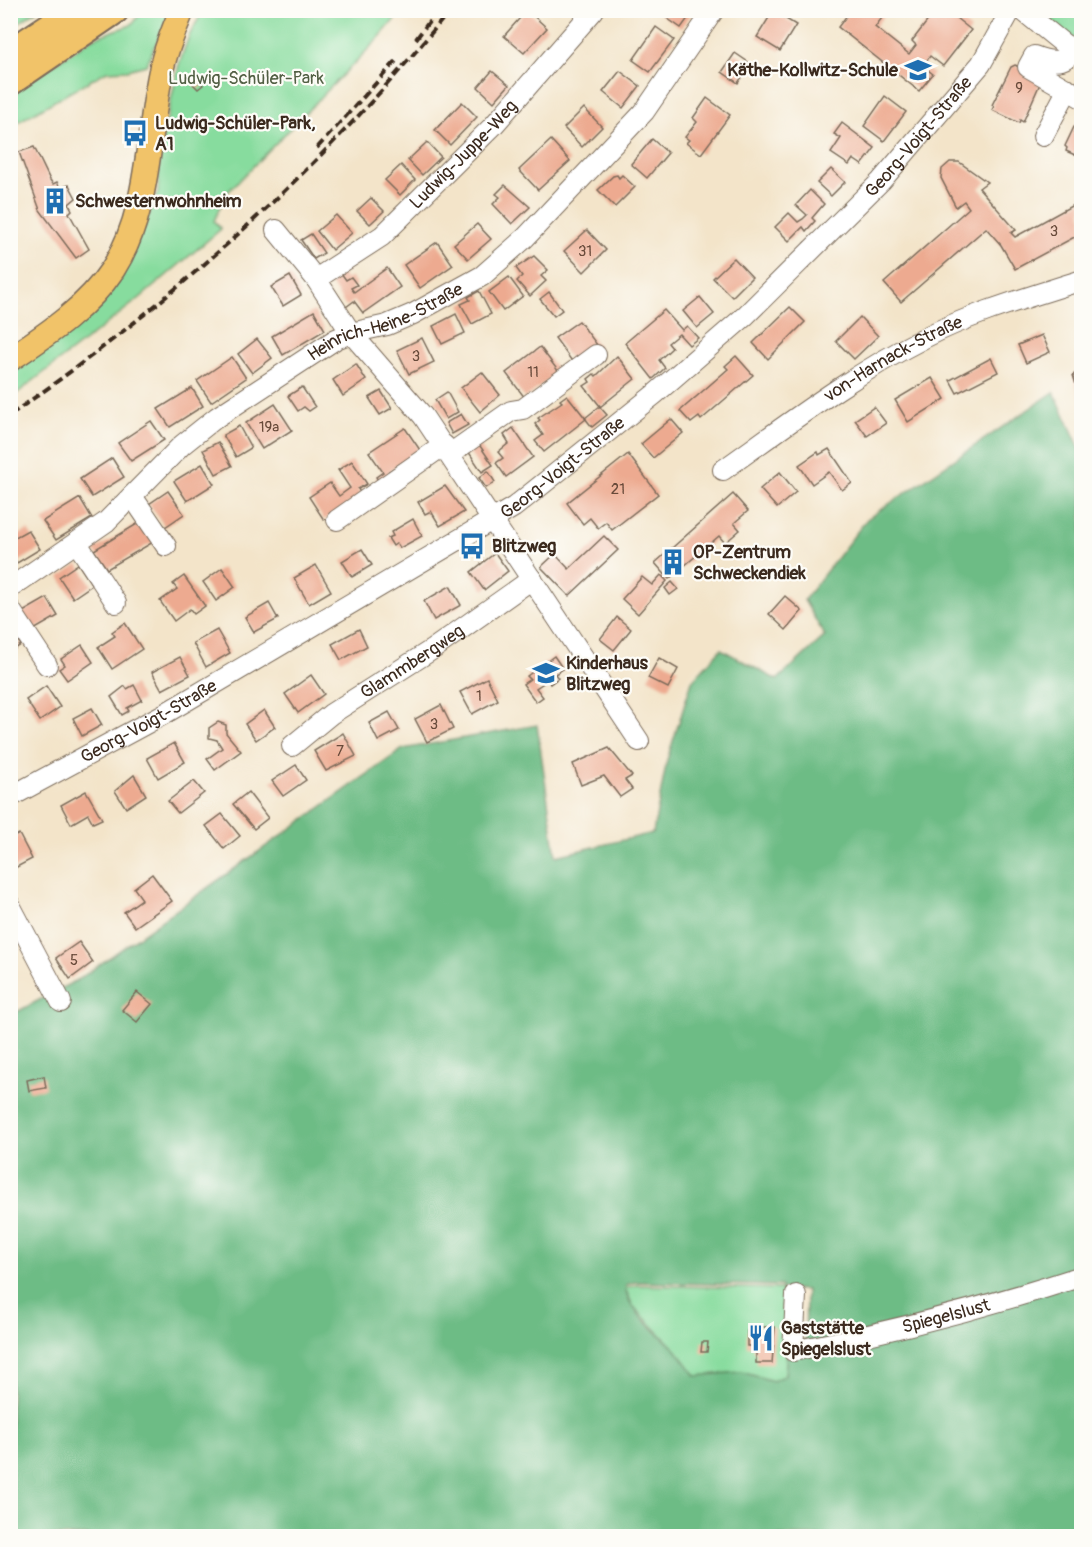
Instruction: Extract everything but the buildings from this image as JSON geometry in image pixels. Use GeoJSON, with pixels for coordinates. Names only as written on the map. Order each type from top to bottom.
{"type":"FeatureCollection","features":[{"type":"Feature","properties":{"kind":"highway"},"geometry":{"type":"LineString","coordinates":[[10,54],[76,10]]}},
{"type":"Feature","properties":{"kind":"highway"},"geometry":{"type":"LineString","coordinates":[[10,81],[114,10]]}},
{"type":"Feature","properties":{"kind":"main road"},"geometry":{"type":"LineString","coordinates":[[10,359],[62,322],[87,300],[113,268],[121,252],[139,201],[163,59],[182,10]]}},
{"type":"Feature","properties":{"kind":"street","name":"Ludwig-Juppe-Weg"},"geometry":{"type":"LineString","coordinates":[[316,279],[382,237],[493,126],[594,10]]}},
{"type":"Feature","properties":{"kind":"street","name":"Heinrich-Heine-Straße"},"geometry":{"type":"LineString","coordinates":[[11,589],[106,522],[183,445],[217,417],[290,367],[351,333],[387,325],[413,314],[482,276],[516,246],[644,112],[714,10]]}},
{"type":"Feature","properties":{"kind":"street","name":"Georg-Voigt-Straße"},"geometry":{"type":"LineString","coordinates":[[10,797],[164,714],[514,507],[655,394],[745,316],[880,181],[981,64],[1011,10]]}},
{"type":"Feature","properties":{"kind":"street"},"geometry":{"type":"LineString","coordinates":[[1022,10],[1046,31],[1078,50],[1067,58],[1057,61],[1047,61],[1034,56],[1028,67],[1075,93],[1043,136]]}},
{"type":"Feature","properties":{"kind":"street"},"geometry":{"type":"LineString","coordinates":[[276,230],[316,279],[351,333],[404,392],[447,450],[639,741]]}},
{"type":"Feature","properties":{"kind":"street","name":"von-Harnack-Straße"},"geometry":{"type":"LineString","coordinates":[[723,470],[815,404],[927,336],[1000,307],[1082,280]]}},
{"type":"Feature","properties":{"kind":"street"},"geometry":{"type":"LineString","coordinates":[[338,520],[511,411],[523,409],[596,355]]}},
{"type":"Feature","properties":{"kind":"street"},"geometry":{"type":"LineString","coordinates":[[132,496],[166,546]]}},
{"type":"Feature","properties":{"kind":"street"},"geometry":{"type":"LineString","coordinates":[[76,543],[116,603]]}},
{"type":"Feature","properties":{"kind":"street","name":"Glammbergweg"},"geometry":{"type":"LineString","coordinates":[[292,746],[332,714],[433,649],[532,579]]}},
{"type":"Feature","properties":{"kind":"street"},"geometry":{"type":"LineString","coordinates":[[10,609],[47,665]]}},
{"type":"Feature","properties":{"kind":"street"},"geometry":{"type":"LineString","coordinates":[[10,905],[62,1002]]}},
{"type":"Feature","properties":{"kind":"street","name":"Spiegelslust"},"geometry":{"type":"LineString","coordinates":[[796,1295],[793,1351],[844,1341],[1009,1300],[1082,1276]]}},
{"type":"Feature","properties":{"kind":"green space"},"geometry":{"type":"Polygon","coordinates":[[[11,10],[36,10],[36,11],[11,28],[11,10]]]}},
{"type":"Feature","properties":{"kind":"green space"},"geometry":{"type":"Polygon","coordinates":[[[143,11],[171,11],[146,65],[127,70],[107,71],[11,126],[11,93],[93,38],[131,25],[143,11]]]}},
{"type":"Feature","properties":{"kind":"green space","name":"Ludwig-Schüler-Park"},"geometry":{"type":"Polygon","coordinates":[[[203,11],[402,11],[378,39],[225,195],[214,221],[221,229],[140,298],[11,398],[11,373],[58,339],[144,227],[158,192],[160,150],[179,64],[189,36],[203,11]]]}},
{"type":"Feature","properties":{"kind":"green space"},"geometry":{"type":"Polygon","coordinates":[[[1043,11],[1081,11],[1081,41],[1066,35],[1043,11]]]}},
{"type":"Feature","properties":{"kind":"green space"},"geometry":{"type":"Polygon","coordinates":[[[1054,392],[1082,453],[1081,1536],[11,1536],[11,1015],[79,979],[403,749],[537,725],[556,856],[653,833],[667,760],[692,681],[721,649],[777,680],[825,636],[804,600],[867,519],[1054,392]],[[636,1282],[626,1285],[626,1293],[636,1311],[676,1350],[696,1376],[741,1372],[773,1381],[785,1375],[787,1356],[805,1355],[806,1290],[782,1289],[781,1286],[636,1282]]]}},
{"type":"Feature","properties":{"kind":"green space"},"geometry":{"type":"Polygon","coordinates":[[[637,1285],[782,1289],[782,1311],[790,1312],[785,1375],[773,1381],[741,1372],[696,1376],[677,1351],[633,1306],[625,1288],[637,1285]]]}},
{"type":"Feature","properties":{"kind":"railway"},"geometry":{"type":"LineString","coordinates":[[416,39],[438,10]]}},
{"type":"Feature","properties":{"kind":"railway"},"geometry":{"type":"LineString","coordinates":[[10,415],[131,325],[245,228],[351,123],[402,68],[450,10]]}},
{"type":"Feature","properties":{"kind":"railway"},"geometry":{"type":"LineString","coordinates":[[317,148],[398,59]]}},
{"type":"Feature","properties":{"kind":"place","name":"Käthe-Kollwitz-Schule"},"geometry":{"type":"Point","coordinates":[918,70]}},
{"type":"Feature","properties":{"kind":"place","name":"Ludwig-Schüler-Park, A1"},"geometry":{"type":"Point","coordinates":[135,133]}},
{"type":"Feature","properties":{"kind":"place","name":"Schwesternwohnheim"},"geometry":{"type":"Point","coordinates":[55,201]}},
{"type":"Feature","properties":{"kind":"place","name":"Blitzweg"},"geometry":{"type":"Point","coordinates":[472,546]}},
{"type":"Feature","properties":{"kind":"place","name":"OP-Zentrum Schweckendiek"},"geometry":{"type":"Point","coordinates":[673,562]}},
{"type":"Feature","properties":{"kind":"place","name":"Kinderhaus Blitzweg"},"geometry":{"type":"Point","coordinates":[546,673]}},
{"type":"Feature","properties":{"kind":"place","name":"Gaststätte Spiegelslust"},"geometry":{"type":"Point","coordinates":[761,1338]}}]}
